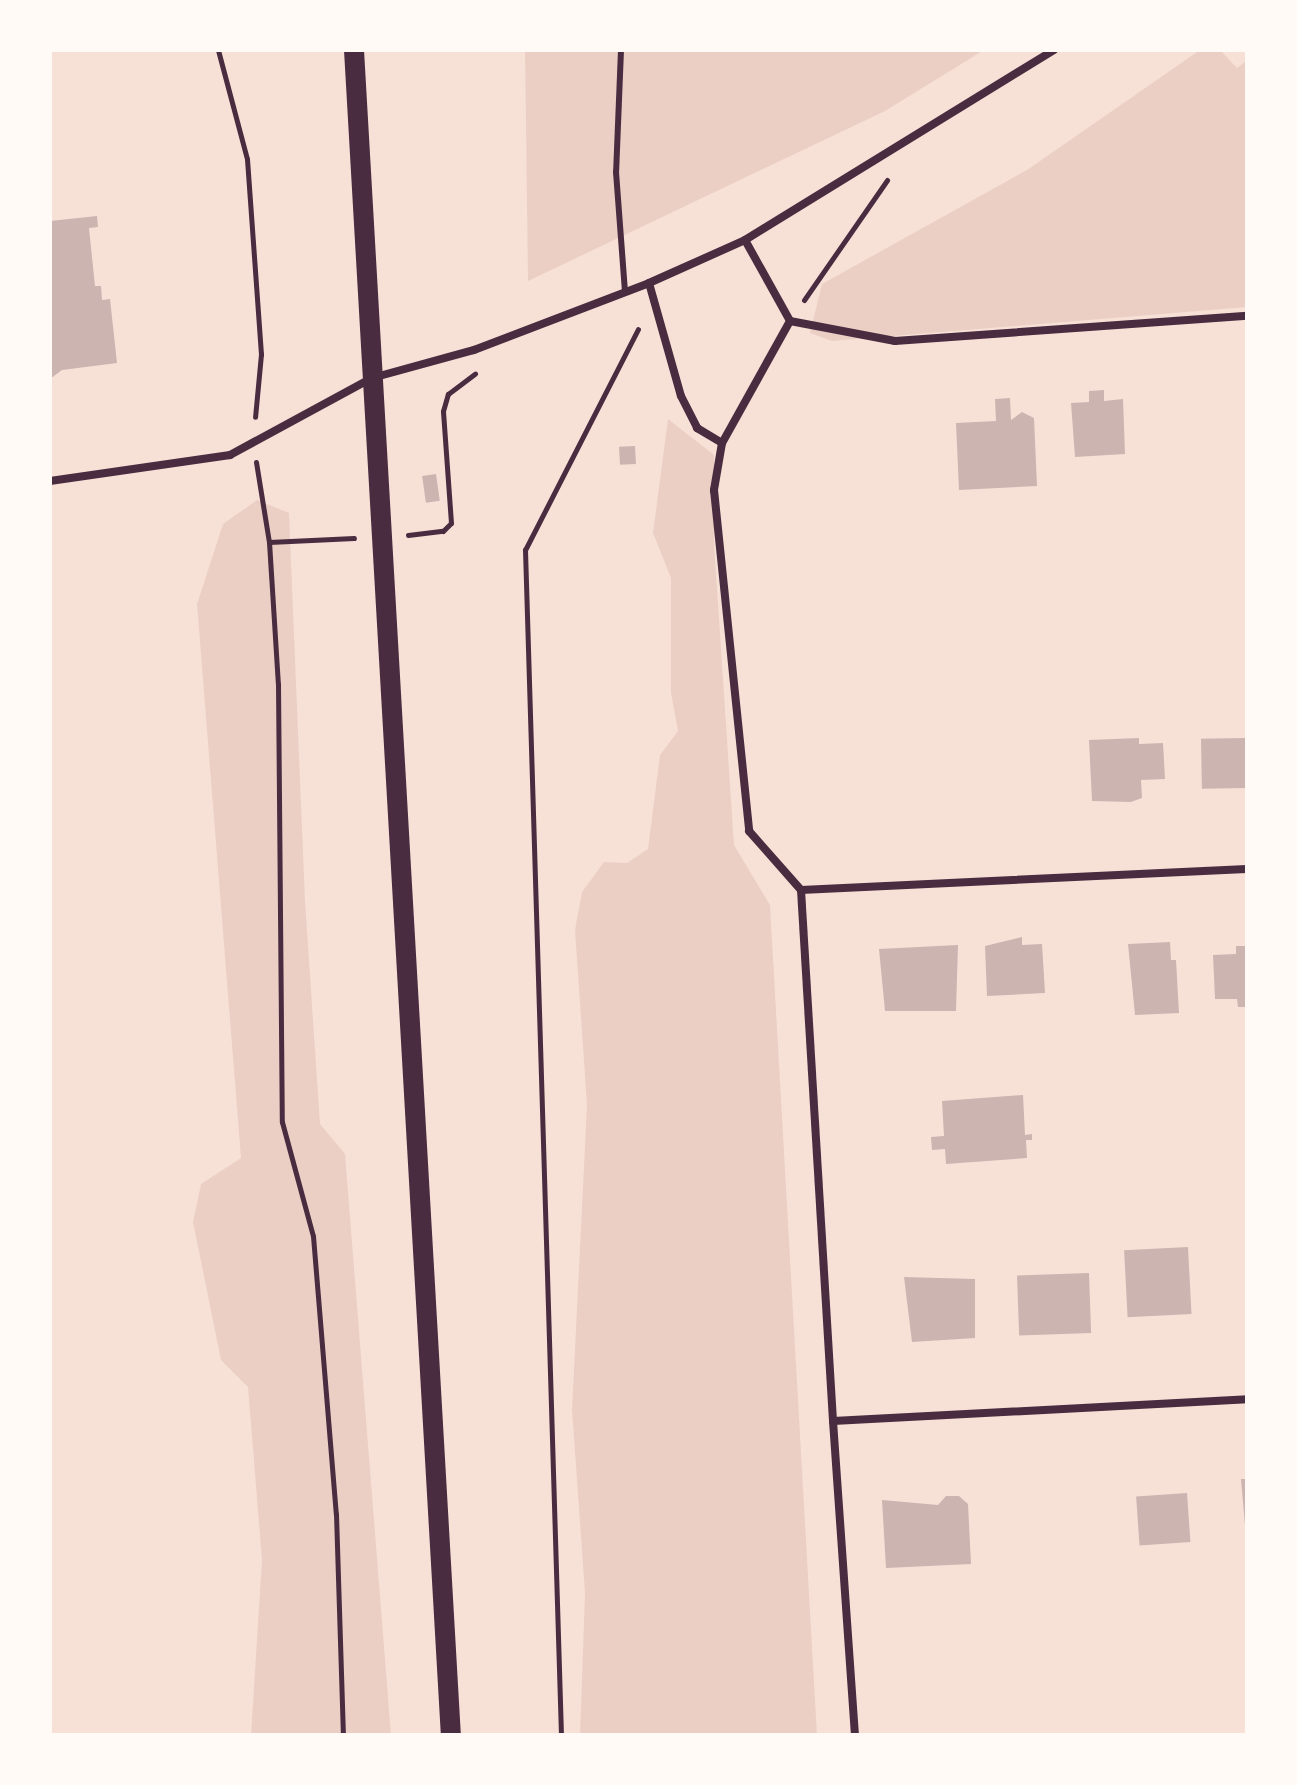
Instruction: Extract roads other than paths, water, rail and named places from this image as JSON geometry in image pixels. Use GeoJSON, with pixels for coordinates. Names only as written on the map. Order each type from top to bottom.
{"type":"FeatureCollection","features":[{"type":"Feature","properties":{"kind":"main road"},"geometry":{"type":"LineString","coordinates":[[354,50],[451,1735]]}},
{"type":"Feature","properties":{"kind":"street"},"geometry":{"type":"LineString","coordinates":[[50,481],[230,455],[372,378],[474,350],[649,283],[745,240],[1054,50]]}},
{"type":"Feature","properties":{"kind":"street"},"geometry":{"type":"LineString","coordinates":[[745,240],[790,321]]}},
{"type":"Feature","properties":{"kind":"street"},"geometry":{"type":"LineString","coordinates":[[649,283],[681,396],[697,428],[722,443]]}},
{"type":"Feature","properties":{"kind":"street"},"geometry":{"type":"LineString","coordinates":[[790,321],[895,341],[1247,316]]}},
{"type":"Feature","properties":{"kind":"street"},"geometry":{"type":"LineString","coordinates":[[790,321],[722,443],[714,490],[749,831],[801,890],[855,1735]]}},
{"type":"Feature","properties":{"kind":"street"},"geometry":{"type":"LineString","coordinates":[[801,890],[1247,869]]}},
{"type":"Feature","properties":{"kind":"street"},"geometry":{"type":"LineString","coordinates":[[833,1421],[1247,1399]]}},
{"type":"Feature","properties":{"kind":"lane"},"geometry":{"type":"LineString","coordinates":[[621,50],[616,172],[625,292]]}}]}
